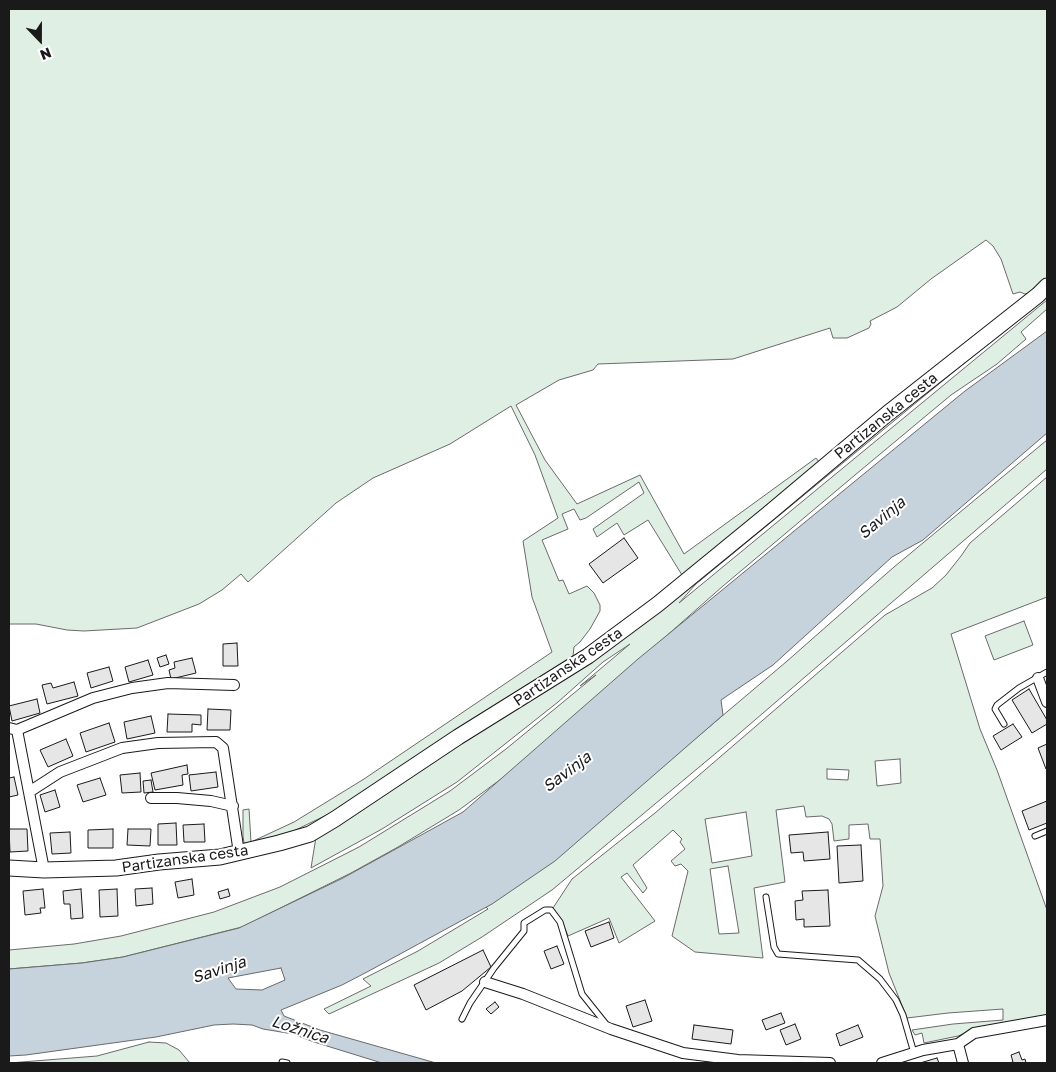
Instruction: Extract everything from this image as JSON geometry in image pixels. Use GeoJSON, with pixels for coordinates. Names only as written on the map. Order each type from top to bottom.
{"type":"FeatureCollection","features":[{"type":"Feature","properties":{"kind":"street","name":"Partizanska cesta"},"geometry":{"type":"LineString","coordinates":[[9,868],[44,870],[116,868],[220,857],[310,834],[458,737],[588,656],[658,604],[887,414],[1047,286]]}},
{"type":"Feature","properties":{"kind":"street"},"geometry":{"type":"LineString","coordinates":[[1038,678],[1047,702]]}},
{"type":"Feature","properties":{"kind":"street"},"geometry":{"type":"LineString","coordinates":[[44,870],[29,792],[13,729],[93,698],[132,688],[168,683],[234,686]]}},
{"type":"Feature","properties":{"kind":"street"},"geometry":{"type":"LineString","coordinates":[[29,792],[60,772],[122,748],[158,744],[216,742],[223,748],[239,853]]}},
{"type":"Feature","properties":{"kind":"street"},"geometry":{"type":"LineString","coordinates":[[151,798],[211,801],[233,806]]}},
{"type":"Feature","properties":{"kind":"street"},"geometry":{"type":"LineString","coordinates":[[484,982],[522,994],[611,1029],[683,1053],[738,1060],[830,1063]]}},
{"type":"Feature","properties":{"kind":"street"},"geometry":{"type":"LineString","coordinates":[[882,1063],[897,1061],[924,1050],[958,1044],[974,1034],[1047,1022]]}},
{"type":"Feature","properties":{"kind":"street"},"geometry":{"type":"LineString","coordinates":[[958,1044],[963,1063]]}},
{"type":"Feature","properties":{"kind":"lane"},"geometry":{"type":"LineString","coordinates":[[1004,724],[995,709],[997,705],[1018,688],[1047,672]]}},
{"type":"Feature","properties":{"kind":"lane"},"geometry":{"type":"LineString","coordinates":[[1035,836],[1047,831]]}},
{"type":"Feature","properties":{"kind":"lane"},"geometry":{"type":"LineString","coordinates":[[766,897],[774,947],[778,954],[858,960],[880,978],[896,1000],[914,1053]]}},
{"type":"Feature","properties":{"kind":"lane"},"geometry":{"type":"LineString","coordinates":[[462,1019],[484,982],[524,931],[524,923],[545,910],[551,910],[560,922],[582,994],[611,1029]]}},
{"type":"Feature","properties":{"kind":"green space"},"geometry":{"type":"Polygon","coordinates":[[[9,9],[1047,9],[1047,281],[1036,291],[1025,294],[1020,292],[1013,294],[1001,259],[993,246],[986,240],[931,279],[897,307],[870,321],[869,328],[847,338],[833,338],[830,328],[733,359],[598,364],[593,370],[559,380],[516,405],[545,460],[577,504],[640,475],[684,554],[816,458],[819,462],[682,575],[648,520],[624,535],[617,523],[597,537],[593,529],[644,493],[639,482],[586,518],[580,520],[574,509],[562,514],[568,529],[542,540],[559,581],[563,580],[569,594],[587,586],[594,593],[600,605],[600,611],[590,629],[574,647],[573,656],[337,810],[279,838],[248,846],[244,843],[243,836],[243,810],[249,809],[251,842],[294,822],[364,779],[552,652],[532,597],[523,541],[558,518],[535,455],[511,406],[450,444],[373,478],[336,503],[248,582],[241,574],[222,590],[199,604],[137,628],[84,631],[36,624],[9,624],[9,9]]]}},
{"type":"Feature","properties":{"kind":"green space"},"geometry":{"type":"Polygon","coordinates":[[[1047,300],[1047,309],[1021,332],[1026,339],[997,364],[951,395],[723,586],[520,765],[459,810],[351,873],[242,927],[123,957],[82,963],[9,969],[9,950],[74,944],[121,936],[214,912],[280,887],[359,847],[450,791],[506,749],[596,675],[580,686],[630,644],[603,662],[558,702],[457,782],[382,829],[311,868],[316,837],[547,689],[1004,325],[1009,328],[696,584],[679,603],[1047,300]]]}},
{"type":"Feature","properties":{"kind":"green space"},"geometry":{"type":"Polygon","coordinates":[[[1047,440],[1047,469],[734,738],[552,890],[439,963],[329,1014],[324,1009],[371,986],[363,979],[418,951],[488,909],[485,906],[663,766],[894,567],[1047,440]]]}},
{"type":"Feature","properties":{"kind":"green space"},"geometry":{"type":"Polygon","coordinates":[[[1047,477],[1047,597],[951,634],[980,729],[997,770],[1047,910],[1047,1016],[981,1027],[958,1036],[924,1043],[922,1033],[915,1035],[912,1030],[1003,1020],[1003,1009],[907,1018],[889,973],[875,916],[883,886],[880,839],[870,839],[868,824],[849,825],[849,839],[834,841],[832,824],[829,819],[822,816],[806,817],[804,806],[776,810],[785,882],[754,888],[763,958],[695,952],[672,936],[688,871],[681,864],[675,866],[671,861],[685,849],[680,842],[682,839],[673,830],[633,865],[647,888],[643,893],[627,873],[621,877],[655,921],[619,943],[609,918],[568,936],[562,921],[553,908],[572,879],[655,813],[885,615],[932,588],[946,575],[970,543],[1047,477]],[[900,759],[875,761],[877,786],[901,783],[900,759]],[[827,769],[827,779],[848,780],[849,770],[827,769]],[[746,812],[705,819],[712,863],[752,856],[746,812]],[[728,866],[710,869],[719,934],[739,933],[728,866]]]}},
{"type":"Feature","properties":{"kind":"green space"},"geometry":{"type":"Polygon","coordinates":[[[1024,621],[1033,645],[994,660],[985,636],[1024,621]]]}},
{"type":"Feature","properties":{"kind":"green space"},"geometry":{"type":"Polygon","coordinates":[[[149,1042],[166,1043],[179,1050],[190,1063],[9,1063],[97,1056],[149,1042]]]}},
{"type":"Feature","properties":{"kind":"water"},"geometry":{"type":"Polygon","coordinates":[[[1047,331],[1047,433],[923,540],[892,557],[773,665],[721,700],[723,715],[555,861],[492,904],[367,972],[342,985],[281,1010],[284,1016],[320,1030],[436,1063],[382,1063],[293,1034],[263,1029],[252,1025],[233,1024],[214,1025],[156,1037],[9,1056],[9,969],[82,963],[123,957],[239,928],[343,878],[463,812],[638,659],[965,391],[1047,331]],[[281,968],[228,978],[236,989],[262,990],[285,980],[281,968]]]}},
{"type":"Feature","properties":{"kind":"building"},"geometry":{"type":"Polygon","coordinates":[[[624,538],[638,558],[603,583],[589,564],[624,538]]]}},
{"type":"Feature","properties":{"kind":"building"},"geometry":{"type":"Polygon","coordinates":[[[237,643],[238,666],[223,666],[223,644],[237,643]]]}},
{"type":"Feature","properties":{"kind":"building"},"geometry":{"type":"Polygon","coordinates":[[[166,655],[169,664],[160,667],[157,658],[166,655]]]}},
{"type":"Feature","properties":{"kind":"building"},"geometry":{"type":"Polygon","coordinates":[[[192,658],[196,673],[171,679],[169,670],[175,668],[174,662],[192,658]]]}},
{"type":"Feature","properties":{"kind":"building"},"geometry":{"type":"Polygon","coordinates":[[[148,660],[153,675],[129,682],[125,667],[148,660]]]}},
{"type":"Feature","properties":{"kind":"building"},"geometry":{"type":"Polygon","coordinates":[[[109,667],[113,681],[91,688],[87,673],[109,667]]]}},
{"type":"Feature","properties":{"kind":"building"},"geometry":{"type":"Polygon","coordinates":[[[74,682],[78,696],[47,704],[42,685],[51,683],[53,688],[74,682]]]}},
{"type":"Feature","properties":{"kind":"building"},"geometry":{"type":"Polygon","coordinates":[[[1029,689],[1047,720],[1047,724],[1032,733],[1012,700],[1029,689]]]}},
{"type":"Feature","properties":{"kind":"building"},"geometry":{"type":"Polygon","coordinates":[[[37,699],[40,713],[12,721],[9,706],[37,699]]]}},
{"type":"Feature","properties":{"kind":"building"},"geometry":{"type":"Polygon","coordinates":[[[208,709],[231,710],[230,730],[207,730],[208,709]]]}},
{"type":"Feature","properties":{"kind":"building"},"geometry":{"type":"Polygon","coordinates":[[[168,714],[201,715],[201,725],[192,724],[192,732],[167,732],[168,714]]]}},
{"type":"Feature","properties":{"kind":"building"},"geometry":{"type":"Polygon","coordinates":[[[151,716],[155,733],[127,739],[124,722],[151,716]]]}},
{"type":"Feature","properties":{"kind":"building"},"geometry":{"type":"Polygon","coordinates":[[[109,723],[115,742],[86,752],[80,733],[109,723]]]}},
{"type":"Feature","properties":{"kind":"building"},"geometry":{"type":"Polygon","coordinates":[[[1013,724],[1022,737],[1001,750],[993,736],[1013,724]]]}},
{"type":"Feature","properties":{"kind":"building"},"geometry":{"type":"Polygon","coordinates":[[[66,739],[73,756],[48,767],[40,750],[66,739]]]}},
{"type":"Feature","properties":{"kind":"building"},"geometry":{"type":"Polygon","coordinates":[[[1047,744],[1047,768],[1046,769],[1038,748],[1047,744]]]}},
{"type":"Feature","properties":{"kind":"building"},"geometry":{"type":"Polygon","coordinates":[[[187,765],[188,774],[182,775],[183,785],[155,790],[151,773],[187,765]]]}},
{"type":"Feature","properties":{"kind":"building"},"geometry":{"type":"Polygon","coordinates":[[[216,772],[218,787],[191,791],[189,775],[216,772]]]}},
{"type":"Feature","properties":{"kind":"building"},"geometry":{"type":"Polygon","coordinates":[[[140,773],[141,792],[122,793],[120,775],[140,773]]]}},
{"type":"Feature","properties":{"kind":"building"},"geometry":{"type":"Polygon","coordinates":[[[14,777],[18,795],[9,797],[9,778],[14,777]]]}},
{"type":"Feature","properties":{"kind":"building"},"geometry":{"type":"Polygon","coordinates":[[[100,778],[106,795],[83,802],[77,785],[100,778]]]}},
{"type":"Feature","properties":{"kind":"building"},"geometry":{"type":"Polygon","coordinates":[[[151,780],[153,792],[144,793],[143,781],[151,780]]]}},
{"type":"Feature","properties":{"kind":"building"},"geometry":{"type":"Polygon","coordinates":[[[55,790],[60,807],[45,812],[40,795],[55,790]]]}},
{"type":"Feature","properties":{"kind":"building"},"geometry":{"type":"Polygon","coordinates":[[[1047,801],[1047,823],[1029,830],[1022,811],[1047,801]]]}},
{"type":"Feature","properties":{"kind":"building"},"geometry":{"type":"Polygon","coordinates":[[[176,823],[177,845],[158,845],[158,824],[176,823]]]}},
{"type":"Feature","properties":{"kind":"building"},"geometry":{"type":"Polygon","coordinates":[[[204,824],[205,842],[184,842],[183,825],[204,824]]]}},
{"type":"Feature","properties":{"kind":"building"},"geometry":{"type":"Polygon","coordinates":[[[9,829],[27,829],[28,851],[10,852],[9,829]]]}},
{"type":"Feature","properties":{"kind":"building"},"geometry":{"type":"Polygon","coordinates":[[[113,829],[113,848],[88,848],[88,830],[113,829]]]}},
{"type":"Feature","properties":{"kind":"building"},"geometry":{"type":"Polygon","coordinates":[[[128,829],[151,829],[150,846],[127,845],[128,829]]]}},
{"type":"Feature","properties":{"kind":"building"},"geometry":{"type":"Polygon","coordinates":[[[70,832],[71,853],[52,854],[50,833],[70,832]]]}},
{"type":"Feature","properties":{"kind":"building"},"geometry":{"type":"Polygon","coordinates":[[[828,832],[830,859],[804,861],[803,852],[791,853],[789,835],[828,832]]]}},
{"type":"Feature","properties":{"kind":"building"},"geometry":{"type":"Polygon","coordinates":[[[861,845],[863,881],[839,883],[837,846],[861,845]]]}},
{"type":"Feature","properties":{"kind":"building"},"geometry":{"type":"Polygon","coordinates":[[[192,879],[194,895],[178,898],[175,882],[192,879]]]}},
{"type":"Feature","properties":{"kind":"building"},"geometry":{"type":"Polygon","coordinates":[[[152,888],[153,904],[136,906],[135,889],[152,888]]]}},
{"type":"Feature","properties":{"kind":"building"},"geometry":{"type":"Polygon","coordinates":[[[43,889],[45,908],[40,908],[41,913],[25,915],[23,891],[43,889]]]}},
{"type":"Feature","properties":{"kind":"building"},"geometry":{"type":"Polygon","coordinates":[[[81,889],[83,918],[71,919],[70,904],[64,904],[63,891],[81,889]]]}},
{"type":"Feature","properties":{"kind":"building"},"geometry":{"type":"Polygon","coordinates":[[[117,889],[118,916],[100,917],[99,890],[117,889]]]}},
{"type":"Feature","properties":{"kind":"building"},"geometry":{"type":"Polygon","coordinates":[[[228,889],[230,896],[220,899],[218,892],[228,889]]]}},
{"type":"Feature","properties":{"kind":"building"},"geometry":{"type":"Polygon","coordinates":[[[828,890],[830,926],[804,927],[804,919],[796,920],[795,901],[803,900],[802,891],[828,890]]]}},
{"type":"Feature","properties":{"kind":"building"},"geometry":{"type":"Polygon","coordinates":[[[609,922],[614,938],[591,947],[585,931],[609,922]]]}},
{"type":"Feature","properties":{"kind":"building"},"geometry":{"type":"Polygon","coordinates":[[[557,946],[564,964],[551,969],[544,951],[557,946]]]}},
{"type":"Feature","properties":{"kind":"building"},"geometry":{"type":"Polygon","coordinates":[[[483,950],[491,967],[462,991],[426,1010],[414,985],[483,950]]]}},
{"type":"Feature","properties":{"kind":"building"},"geometry":{"type":"Polygon","coordinates":[[[645,1000],[652,1021],[633,1027],[626,1006],[645,1000]]]}},
{"type":"Feature","properties":{"kind":"building"},"geometry":{"type":"Polygon","coordinates":[[[495,1002],[499,1007],[491,1014],[486,1009],[495,1002]]]}},
{"type":"Feature","properties":{"kind":"building"},"geometry":{"type":"Polygon","coordinates":[[[781,1013],[785,1023],[766,1030],[762,1020],[781,1013]]]}},
{"type":"Feature","properties":{"kind":"building"},"geometry":{"type":"Polygon","coordinates":[[[795,1024],[801,1039],[786,1045],[780,1030],[795,1024]]]}},
{"type":"Feature","properties":{"kind":"building"},"geometry":{"type":"Polygon","coordinates":[[[694,1025],[733,1030],[731,1044],[692,1039],[694,1025]]]}},
{"type":"Feature","properties":{"kind":"building"},"geometry":{"type":"Polygon","coordinates":[[[858,1025],[863,1037],[840,1046],[836,1034],[858,1025]]]}},
{"type":"Feature","properties":{"kind":"building"},"geometry":{"type":"Polygon","coordinates":[[[1019,1052],[1022,1060],[1025,1059],[1026,1063],[1009,1063],[1013,1062],[1011,1055],[1019,1052]]]}},
{"type":"Feature","properties":{"kind":"building"},"geometry":{"type":"Polygon","coordinates":[[[937,1058],[939,1063],[920,1063],[937,1058]]]}},
{"type":"Feature","properties":{"kind":"water label","name":"Savinja"},"geometry":{"type":"Point","coordinates":[882,518]}},
{"type":"Feature","properties":{"kind":"water label","name":"Savinja"},"geometry":{"type":"Point","coordinates":[567,772]}},
{"type":"Feature","properties":{"kind":"water label","name":"Savinja"},"geometry":{"type":"Point","coordinates":[219,970]}},
{"type":"Feature","properties":{"kind":"water label","name":"Ložnica"},"geometry":{"type":"Point","coordinates":[300,1030]}}]}
